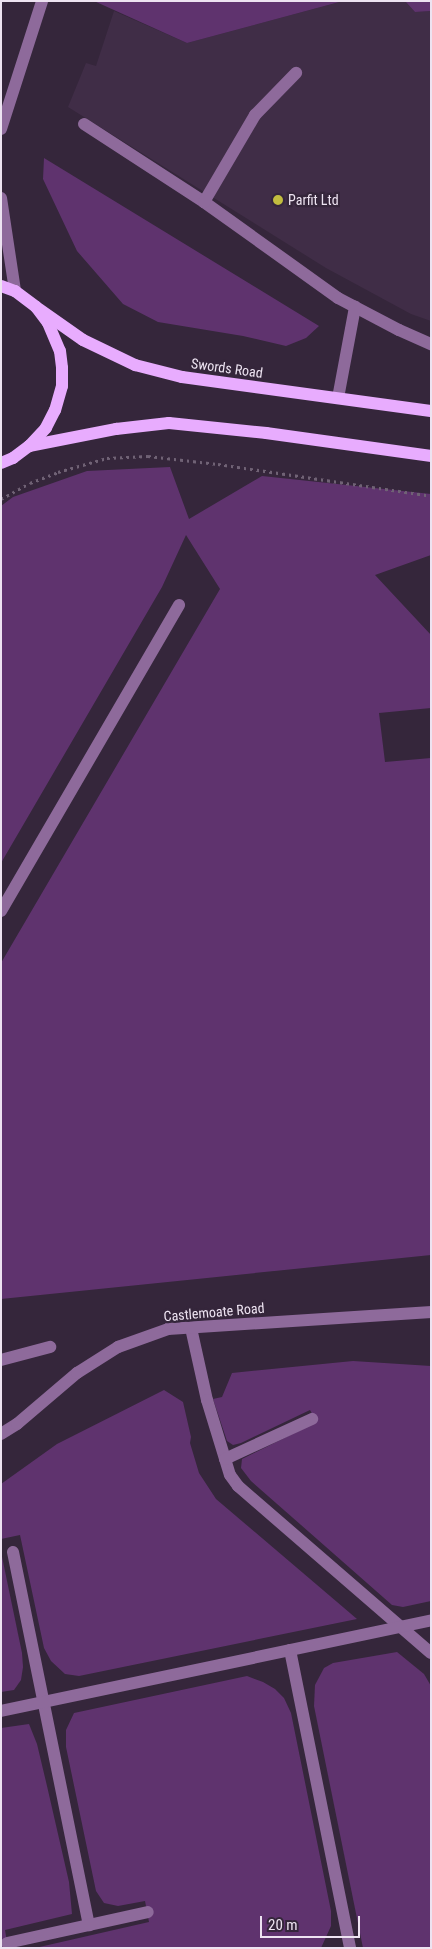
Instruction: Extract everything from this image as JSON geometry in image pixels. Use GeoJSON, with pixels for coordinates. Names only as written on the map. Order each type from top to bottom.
{"type":"FeatureCollection","features":[{"type":"Feature","properties":{"kind":"main road","name":"Swords Road"},"geometry":{"type":"LineString","coordinates":[[1,286],[15,291],[83,340],[134,365],[182,377],[431,411]]}},
{"type":"Feature","properties":{"kind":"main road"},"geometry":{"type":"LineString","coordinates":[[1,463],[13,458],[29,446],[46,428],[55,410],[62,386],[60,351],[48,322],[36,307]]}},
{"type":"Feature","properties":{"kind":"main road"},"geometry":{"type":"LineString","coordinates":[[29,446],[116,429],[169,423],[266,433],[431,456]]}},
{"type":"Feature","properties":{"kind":"street"},"geometry":{"type":"LineString","coordinates":[[1,129],[42,1]]}},
{"type":"Feature","properties":{"kind":"street"},"geometry":{"type":"LineString","coordinates":[[204,202],[255,115],[296,72]]}},
{"type":"Feature","properties":{"kind":"street"},"geometry":{"type":"LineString","coordinates":[[84,124],[204,202],[338,298],[431,344]]}},
{"type":"Feature","properties":{"kind":"street"},"geometry":{"type":"LineString","coordinates":[[1,198],[15,291]]}},
{"type":"Feature","properties":{"kind":"street"},"geometry":{"type":"LineString","coordinates":[[338,398],[355,307]]}},
{"type":"Feature","properties":{"kind":"street"},"geometry":{"type":"LineString","coordinates":[[1,911],[179,605]]}},
{"type":"Feature","properties":{"kind":"street","name":"Castlemoate Road"},"geometry":{"type":"LineString","coordinates":[[1,1434],[17,1424],[78,1373],[118,1347],[168,1329],[431,1312]]}},
{"type":"Feature","properties":{"kind":"street"},"geometry":{"type":"LineString","coordinates":[[191,1328],[207,1400],[230,1475],[238,1486],[431,1653]]}},
{"type":"Feature","properties":{"kind":"street"},"geometry":{"type":"LineString","coordinates":[[1,1360],[50,1347]]}},
{"type":"Feature","properties":{"kind":"street"},"geometry":{"type":"LineString","coordinates":[[226,1459],[312,1418]]}},
{"type":"Feature","properties":{"kind":"street"},"geometry":{"type":"LineString","coordinates":[[12,1552],[89,1925]]}},
{"type":"Feature","properties":{"kind":"street"},"geometry":{"type":"LineString","coordinates":[[1,1710],[431,1620]]}},
{"type":"Feature","properties":{"kind":"street"},"geometry":{"type":"LineString","coordinates":[[290,1650],[350,1948]]}},
{"type":"Feature","properties":{"kind":"street"},"geometry":{"type":"LineString","coordinates":[[7,1943],[148,1912]]}},
{"type":"Feature","properties":{"kind":"path"},"geometry":{"type":"LineString","coordinates":[[1,498],[30,483],[58,472],[107,458],[148,456],[218,464],[431,496]]}},
{"type":"Feature","properties":{"kind":"shaded area"},"geometry":{"type":"Polygon","coordinates":[[[94,1],[343,1],[187,43],[94,1]]]}},
{"type":"Feature","properties":{"kind":"shaded area"},"geometry":{"type":"Polygon","coordinates":[[[343,1],[405,1],[415,12],[431,11],[431,321],[411,314],[326,268],[68,107],[86,63],[96,66],[114,11],[187,43],[343,1]]]}},
{"type":"Feature","properties":{"kind":"shaded area"},"geometry":{"type":"Polygon","coordinates":[[[405,1],[431,1],[431,11],[415,12],[405,1]]]}},
{"type":"Feature","properties":{"kind":"shaded area"},"geometry":{"type":"Polygon","coordinates":[[[44,158],[319,326],[306,338],[286,346],[243,336],[158,322],[123,304],[77,251],[43,179],[44,158]]]}},
{"type":"Feature","properties":{"kind":"shaded area"},"geometry":{"type":"Polygon","coordinates":[[[170,467],[189,519],[262,476],[431,494],[431,555],[375,575],[431,635],[431,708],[379,713],[385,762],[431,758],[431,1255],[1,1299],[1,963],[220,589],[186,535],[162,587],[1,863],[1,506],[13,497],[87,471],[170,467]]]}},
{"type":"Feature","properties":{"kind":"shaded area"},"geometry":{"type":"Polygon","coordinates":[[[353,1361],[431,1366],[431,1601],[403,1607],[392,1605],[251,1481],[241,1468],[242,1459],[317,1422],[310,1410],[233,1445],[227,1441],[213,1399],[222,1397],[232,1373],[353,1361]]]}},
{"type":"Feature","properties":{"kind":"shaded area"},"geometry":{"type":"Polygon","coordinates":[[[164,1390],[183,1402],[191,1437],[190,1443],[199,1473],[216,1499],[357,1619],[79,1676],[65,1674],[51,1661],[44,1648],[20,1535],[1,1539],[1,1484],[57,1444],[164,1390]]]}},
{"type":"Feature","properties":{"kind":"shaded area"},"geometry":{"type":"Polygon","coordinates":[[[1,1552],[22,1653],[23,1667],[21,1680],[14,1690],[1,1692],[1,1552]]]}},
{"type":"Feature","properties":{"kind":"shaded area"},"geometry":{"type":"Polygon","coordinates":[[[397,1652],[424,1674],[431,1686],[431,1948],[363,1948],[314,1706],[315,1685],[324,1668],[333,1663],[397,1652]]]}},
{"type":"Feature","properties":{"kind":"shaded area"},"geometry":{"type":"Polygon","coordinates":[[[247,1676],[275,1689],[284,1698],[291,1713],[331,1911],[331,1926],[321,1948],[35,1948],[149,1922],[145,1901],[118,1906],[104,1903],[96,1891],[66,1747],[66,1730],[74,1713],[247,1676]]]}},
{"type":"Feature","properties":{"kind":"shaded area"},"geometry":{"type":"Polygon","coordinates":[[[29,1724],[37,1744],[69,1882],[72,1914],[5,1930],[8,1948],[1,1948],[1,1728],[29,1724]]]}},
{"type":"Feature","properties":{"kind":"place","name":"Parfit Ltd"},"geometry":{"type":"Point","coordinates":[278,200]}}]}
